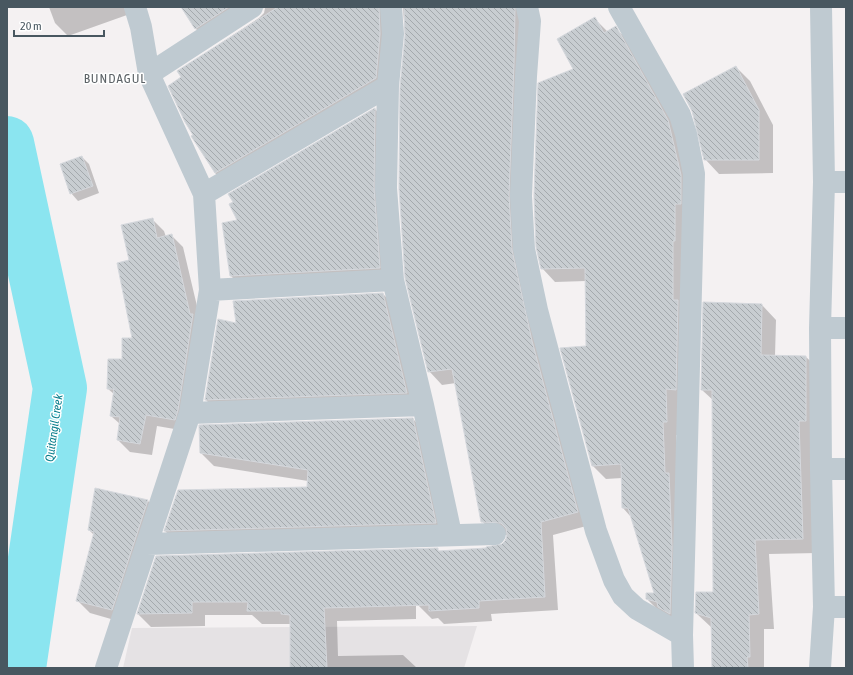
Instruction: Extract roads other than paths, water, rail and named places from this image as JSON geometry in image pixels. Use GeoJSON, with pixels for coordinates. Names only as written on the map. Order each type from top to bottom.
{"type":"FeatureCollection","features":[{"type":"Feature","properties":{"kind":"street"},"geometry":{"type":"LineString","coordinates":[[106,668],[190,413],[210,290],[204,194],[149,74],[141,27],[135,7]]}},
{"type":"Feature","properties":{"kind":"street"},"geometry":{"type":"LineString","coordinates":[[149,74],[252,7]]}},
{"type":"Feature","properties":{"kind":"street"},"geometry":{"type":"LineString","coordinates":[[391,7],[393,34],[388,86],[386,188],[392,280],[423,406],[451,534]]}},
{"type":"Feature","properties":{"kind":"street"},"geometry":{"type":"LineString","coordinates":[[619,7],[680,115],[686,134],[694,174],[682,635],[683,668]]}},
{"type":"Feature","properties":{"kind":"street"},"geometry":{"type":"LineString","coordinates":[[820,668],[824,607],[820,328],[824,182],[821,7]]}},
{"type":"Feature","properties":{"kind":"street"},"geometry":{"type":"LineString","coordinates":[[534,12],[526,76],[521,196],[524,249],[537,310],[596,531],[614,580],[623,596],[634,606],[682,635]]}},
{"type":"Feature","properties":{"kind":"street"},"geometry":{"type":"LineString","coordinates":[[204,194],[388,86]]}},
{"type":"Feature","properties":{"kind":"street"},"geometry":{"type":"LineString","coordinates":[[824,182],[846,182]]}},
{"type":"Feature","properties":{"kind":"street"},"geometry":{"type":"LineString","coordinates":[[210,290],[392,280]]}},
{"type":"Feature","properties":{"kind":"street"},"geometry":{"type":"LineString","coordinates":[[820,328],[846,328]]}},
{"type":"Feature","properties":{"kind":"street"},"geometry":{"type":"LineString","coordinates":[[190,413],[423,406]]}},
{"type":"Feature","properties":{"kind":"street"},"geometry":{"type":"LineString","coordinates":[[821,469],[846,469]]}},
{"type":"Feature","properties":{"kind":"street"},"geometry":{"type":"LineString","coordinates":[[147,544],[451,534],[495,534]]}},
{"type":"Feature","properties":{"kind":"street"},"geometry":{"type":"LineString","coordinates":[[824,607],[846,607]]}},
{"type":"Feature","properties":{"kind":"waterway","name":"Quitangil Creek"},"geometry":{"type":"LineString","coordinates":[[7,143],[60,388],[19,668]]}},
{"type":"Feature","properties":{"kind":"district","name":"BUNDAGUL"},"geometry":{"type":"Point","coordinates":[115,78]}}]}
